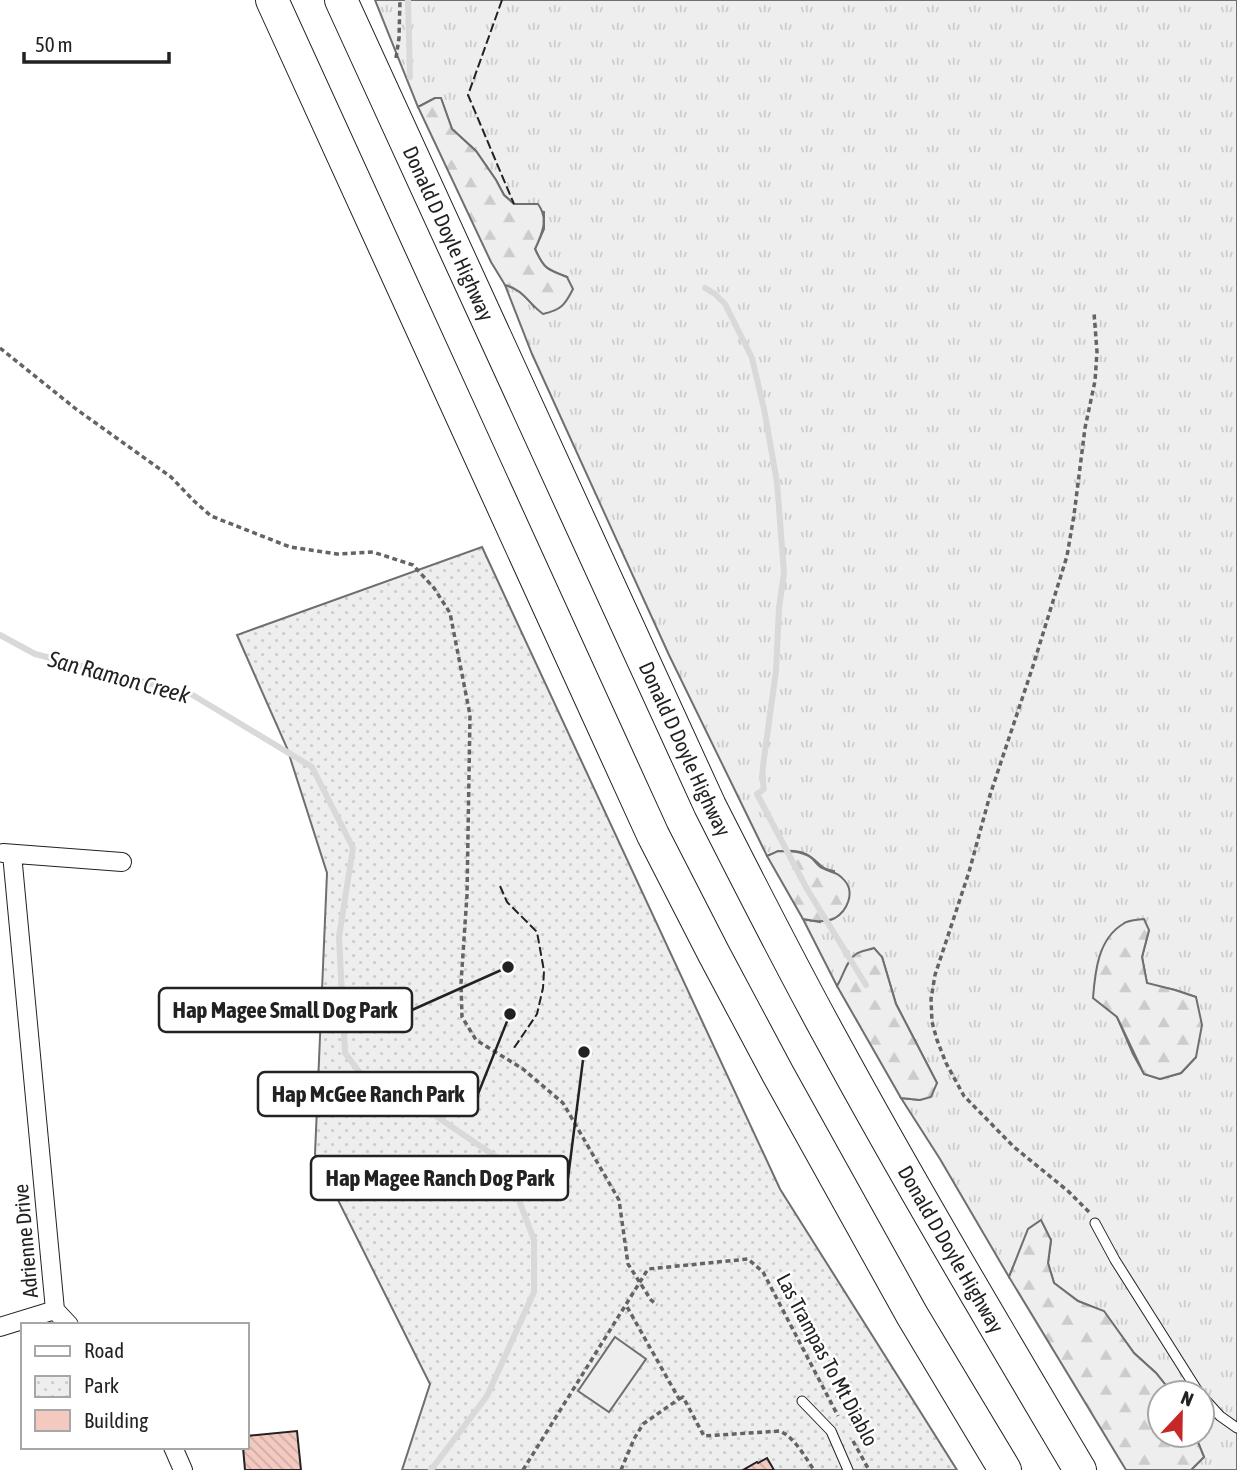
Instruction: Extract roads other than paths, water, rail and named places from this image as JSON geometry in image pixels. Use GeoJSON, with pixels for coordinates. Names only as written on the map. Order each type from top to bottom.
{"type":"FeatureCollection","features":[{"type":"Feature","properties":{"kind":"highway"},"geometry":{"type":"LineString","coordinates":[[272,0],[653,835],[778,1074],[912,1315],[1005,1470]]}},
{"type":"Feature","properties":{"kind":"highway","name":"Donald D Doyle Highway"},"geometry":{"type":"LineString","coordinates":[[341,0],[716,818],[781,945],[897,1158],[1080,1470]]}},
{"type":"Feature","properties":{"kind":"street"},"geometry":{"type":"LineString","coordinates":[[6,854],[122,862]]}},
{"type":"Feature","properties":{"kind":"street","name":"Adrienne Drive"},"geometry":{"type":"LineString","coordinates":[[6,854],[55,1310],[67,1323]]}},
{"type":"Feature","properties":{"kind":"street"},"geometry":{"type":"LineString","coordinates":[[0,1327],[55,1310]]}},
{"type":"Feature","properties":{"kind":"street"},"geometry":{"type":"LineString","coordinates":[[174,1449],[183,1470]]}},
{"type":"Feature","properties":{"kind":"lane"},"geometry":{"type":"LineString","coordinates":[[1095,1223],[1115,1260],[1191,1379]]}},
{"type":"Feature","properties":{"kind":"lane"},"geometry":{"type":"LineString","coordinates":[[802,1401],[831,1431],[848,1470]]}},
{"type":"Feature","properties":{"kind":"lane"},"geometry":{"type":"LineString","coordinates":[[1216,1412],[1237,1428]]}},
{"type":"Feature","properties":{"kind":"waterway"},"geometry":{"type":"LineString","coordinates":[[408,0],[410,77]]}},
{"type":"Feature","properties":{"kind":"waterway"},"geometry":{"type":"LineString","coordinates":[[705,288],[725,304],[752,358],[777,482],[784,573],[779,608],[776,671],[762,777],[764,789],[757,794],[807,889],[866,985]]}},
{"type":"Feature","properties":{"kind":"waterway","name":"San Ramon Creek"},"geometry":{"type":"LineString","coordinates":[[0,635],[35,654],[191,694],[312,767],[353,848],[339,937],[345,1053],[370,1086],[433,1114],[505,1163],[534,1240],[534,1292],[487,1396],[431,1470]]}},
{"type":"Feature","properties":{"kind":"place","name":"Hap Magee Small Dog Park"},"geometry":{"type":"Point","coordinates":[508,967]}},
{"type":"Feature","properties":{"kind":"place","name":"Hap McGee Ranch Park"},"geometry":{"type":"Point","coordinates":[510,1014]}},
{"type":"Feature","properties":{"kind":"place","name":"Hap Magee Ranch Dog Park"},"geometry":{"type":"Point","coordinates":[584,1052]}}]}
